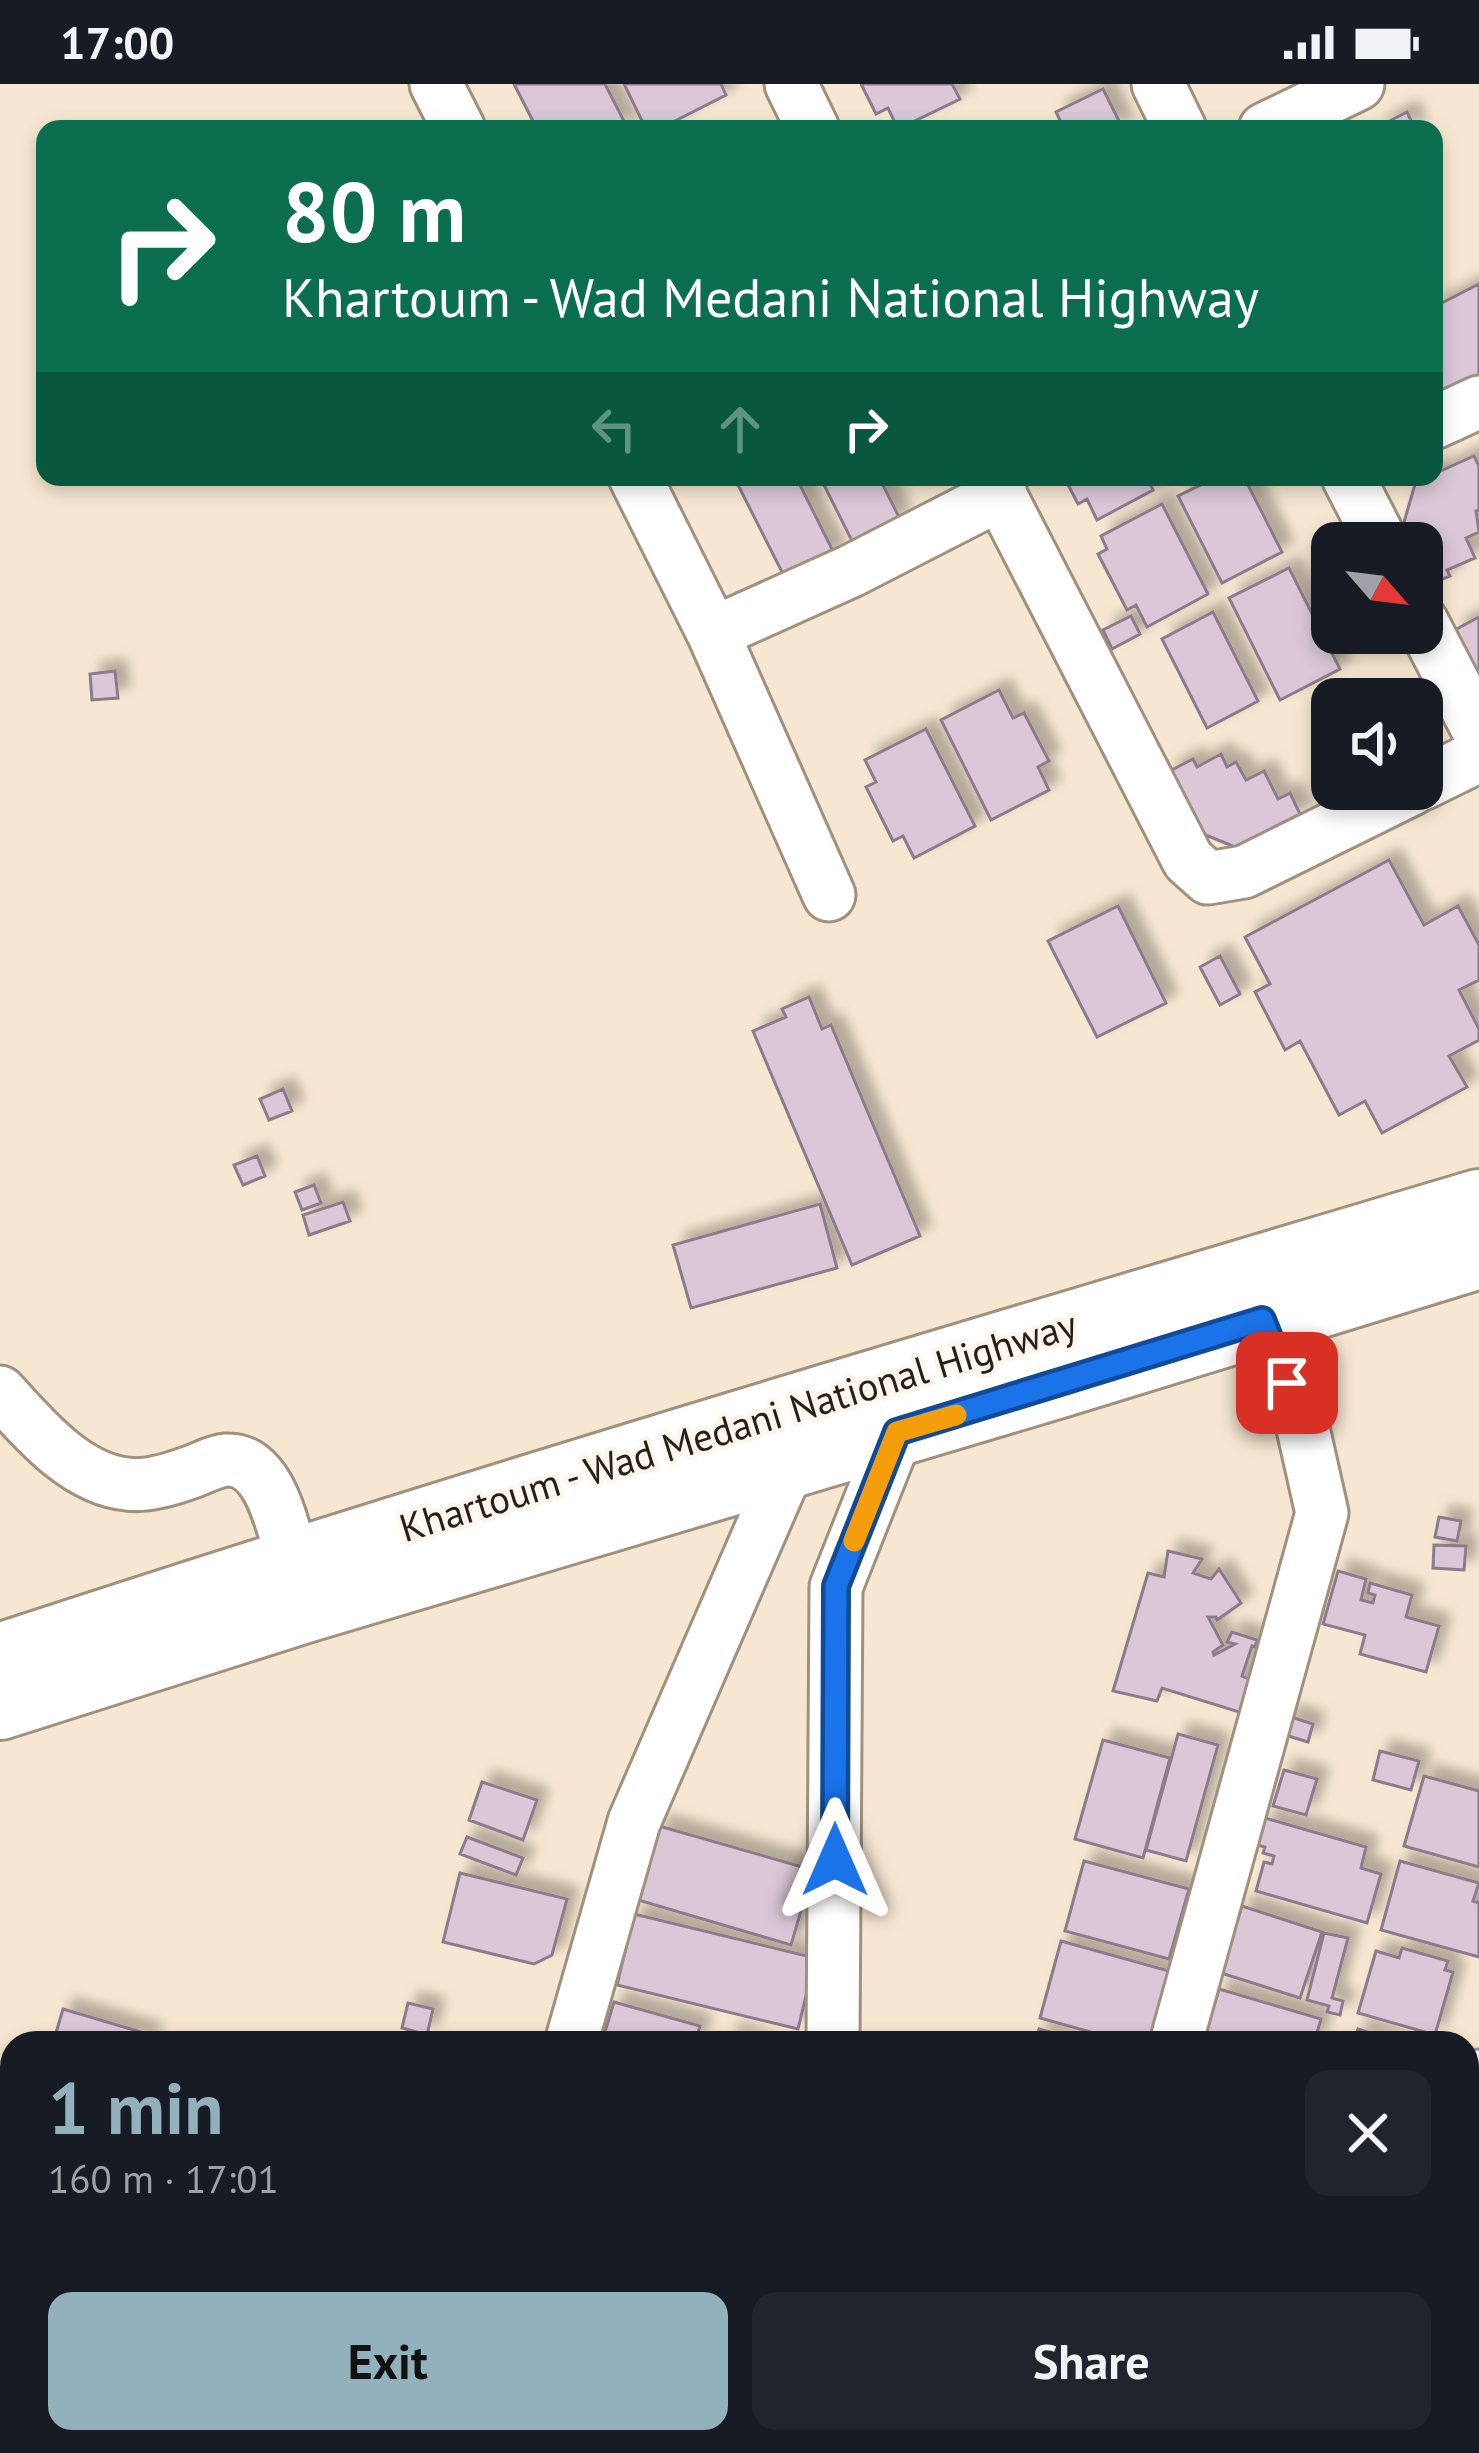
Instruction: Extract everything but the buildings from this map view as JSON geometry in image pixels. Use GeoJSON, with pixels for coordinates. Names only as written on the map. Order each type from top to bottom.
{"type":"FeatureCollection","features":[{"type":"Feature","properties":{"kind":"highway","name":"Khartoum - Wad Medani National Highway"},"geometry":{"type":"LineString","coordinates":[[0,1657],[810,1402],[1479,1203]]}},
{"type":"Feature","properties":{"kind":"highway","name":"Khartoum - Wad Medani National Highway"},"geometry":{"type":"LineString","coordinates":[[0,1706],[305,1609],[1479,1255]]}},
{"type":"Feature","properties":{"kind":"street"},"geometry":{"type":"LineString","coordinates":[[436,84],[454,120]]}},
{"type":"Feature","properties":{"kind":"street"},"geometry":{"type":"LineString","coordinates":[[791,84],[809,120]]}},
{"type":"Feature","properties":{"kind":"street"},"geometry":{"type":"LineString","coordinates":[[1158,84],[1176,120]]}},
{"type":"Feature","properties":{"kind":"street"},"geometry":{"type":"LineString","coordinates":[[1284,120],[1358,84]]}},
{"type":"Feature","properties":{"kind":"street"},"geometry":{"type":"LineString","coordinates":[[1443,419],[1479,402]]}},
{"type":"Feature","properties":{"kind":"street"},"geometry":{"type":"LineString","coordinates":[[639,486],[713,633],[829,895]]}},
{"type":"Feature","properties":{"kind":"street"},"geometry":{"type":"LineString","coordinates":[[713,633],[851,572],[994,486]]}},
{"type":"Feature","properties":{"kind":"street"},"geometry":{"type":"LineString","coordinates":[[997,486],[1188,860],[1208,878],[1244,872],[1369,810]]}},
{"type":"Feature","properties":{"kind":"street"},"geometry":{"type":"LineString","coordinates":[[1353,486],[1371,522]]}},
{"type":"Feature","properties":{"kind":"street"},"geometry":{"type":"LineString","coordinates":[[1439,654],[1479,732]]}},
{"type":"Feature","properties":{"kind":"street"},"geometry":{"type":"LineString","coordinates":[[1443,774],[1479,756]]}},
{"type":"Feature","properties":{"kind":"street"},"geometry":{"type":"LineString","coordinates":[[1179,2031],[1322,1513],[1300,1415],[1262,1320]]}},
{"type":"Feature","properties":{"kind":"street"},"geometry":{"type":"LineString","coordinates":[[0,1392],[27,1422],[100,1479],[131,1485],[175,1478],[224,1460],[255,1469],[271,1492],[293,1562]]}},
{"type":"Feature","properties":{"kind":"street"},"geometry":{"type":"LineString","coordinates":[[833,2031],[836,1586],[897,1432]]}},
{"type":"Feature","properties":{"kind":"street"},"geometry":{"type":"LineString","coordinates":[[575,2031],[634,1822],[789,1465]]}},
{"type":"Feature","properties":{"kind":"slow traffic"},"geometry":{"type":"LineString","coordinates":[[854,1541],[897,1432],[956,1415]]}},
{"type":"Feature","properties":{"kind":"route"},"geometry":{"type":"LineString","coordinates":[[835,1860],[836,1586],[897,1432],[1262,1320],[1287,1383]]}}]}
